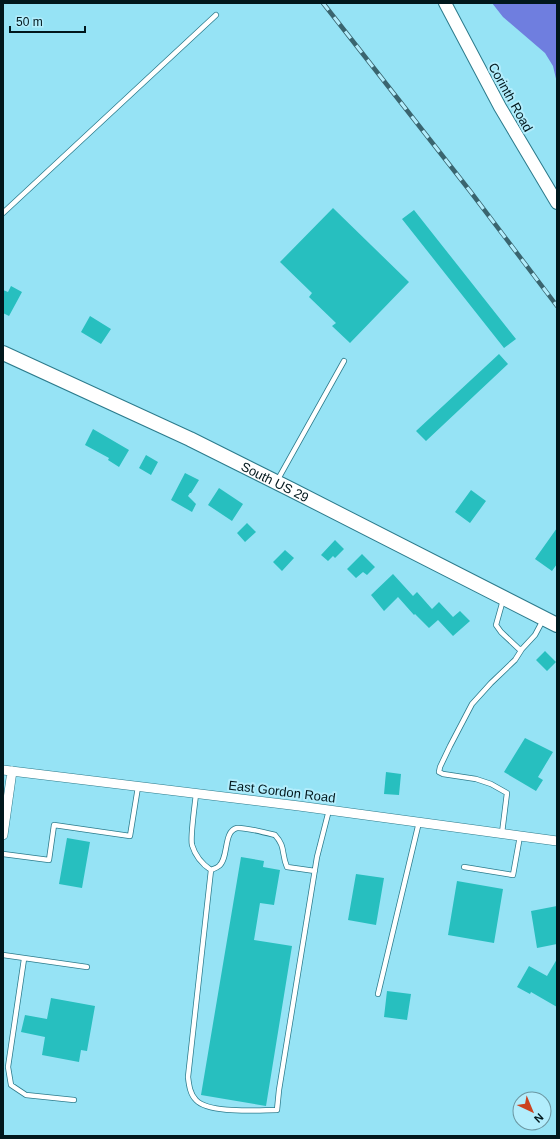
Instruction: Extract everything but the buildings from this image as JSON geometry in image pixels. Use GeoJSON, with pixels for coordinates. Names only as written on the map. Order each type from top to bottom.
{"type":"FeatureCollection","features":[{"type":"Feature","properties":{"kind":"main road","name":"South US 29"},"geometry":{"type":"LineString","coordinates":[[3,353],[190,439],[557,625]]}},
{"type":"Feature","properties":{"kind":"street","name":"Corinth Road"},"geometry":{"type":"LineString","coordinates":[[445,3],[500,107],[557,203]]}},
{"type":"Feature","properties":{"kind":"street","name":"East Gordon Road"},"geometry":{"type":"LineString","coordinates":[[7,771],[329,810],[557,841]]}},
{"type":"Feature","properties":{"kind":"street"},"geometry":{"type":"LineString","coordinates":[[3,835],[7,771]]}},
{"type":"Feature","properties":{"kind":"lane"},"geometry":{"type":"LineString","coordinates":[[3,213],[216,16]]}},
{"type":"Feature","properties":{"kind":"lane"},"geometry":{"type":"LineString","coordinates":[[276,482],[344,361]]}},
{"type":"Feature","properties":{"kind":"lane"},"geometry":{"type":"LineString","coordinates":[[503,598],[496,625],[501,632],[519,649],[522,649]]}},
{"type":"Feature","properties":{"kind":"lane"},"geometry":{"type":"LineString","coordinates":[[502,834],[507,793],[491,784],[476,779],[439,772],[450,746],[472,704],[515,660],[522,649],[535,635],[544,619]]}},
{"type":"Feature","properties":{"kind":"lane"},"geometry":{"type":"LineString","coordinates":[[3,854],[49,860],[54,825],[130,836],[138,787]]}},
{"type":"Feature","properties":{"kind":"lane"},"geometry":{"type":"LineString","coordinates":[[196,794],[191,844],[204,866],[211,870]]}},
{"type":"Feature","properties":{"kind":"lane"},"geometry":{"type":"LineString","coordinates":[[211,870],[188,1077],[190,1091],[196,1100],[205,1106],[235,1111],[277,1110],[317,857],[329,810]]}},
{"type":"Feature","properties":{"kind":"lane"},"geometry":{"type":"LineString","coordinates":[[378,994],[419,822]]}},
{"type":"Feature","properties":{"kind":"lane"},"geometry":{"type":"LineString","coordinates":[[211,870],[219,867],[223,861],[229,837],[232,831],[238,828],[274,834],[283,846],[284,860],[287,866],[315,871]]}},
{"type":"Feature","properties":{"kind":"lane"},"geometry":{"type":"LineString","coordinates":[[464,866],[513,874],[520,836]]}},
{"type":"Feature","properties":{"kind":"lane"},"geometry":{"type":"LineString","coordinates":[[3,956],[87,967]]}},
{"type":"Feature","properties":{"kind":"lane"},"geometry":{"type":"LineString","coordinates":[[24,958],[8,1067],[11,1085],[26,1095],[74,1100]]}},
{"type":"Feature","properties":{"kind":"water"},"geometry":{"type":"Polygon","coordinates":[[[492,3],[557,3],[557,83],[553,66],[545,53],[503,17],[492,3]]]}},
{"type":"Feature","properties":{"kind":"railway"},"geometry":{"type":"LineString","coordinates":[[323,3],[470,191],[557,306]]}}]}
